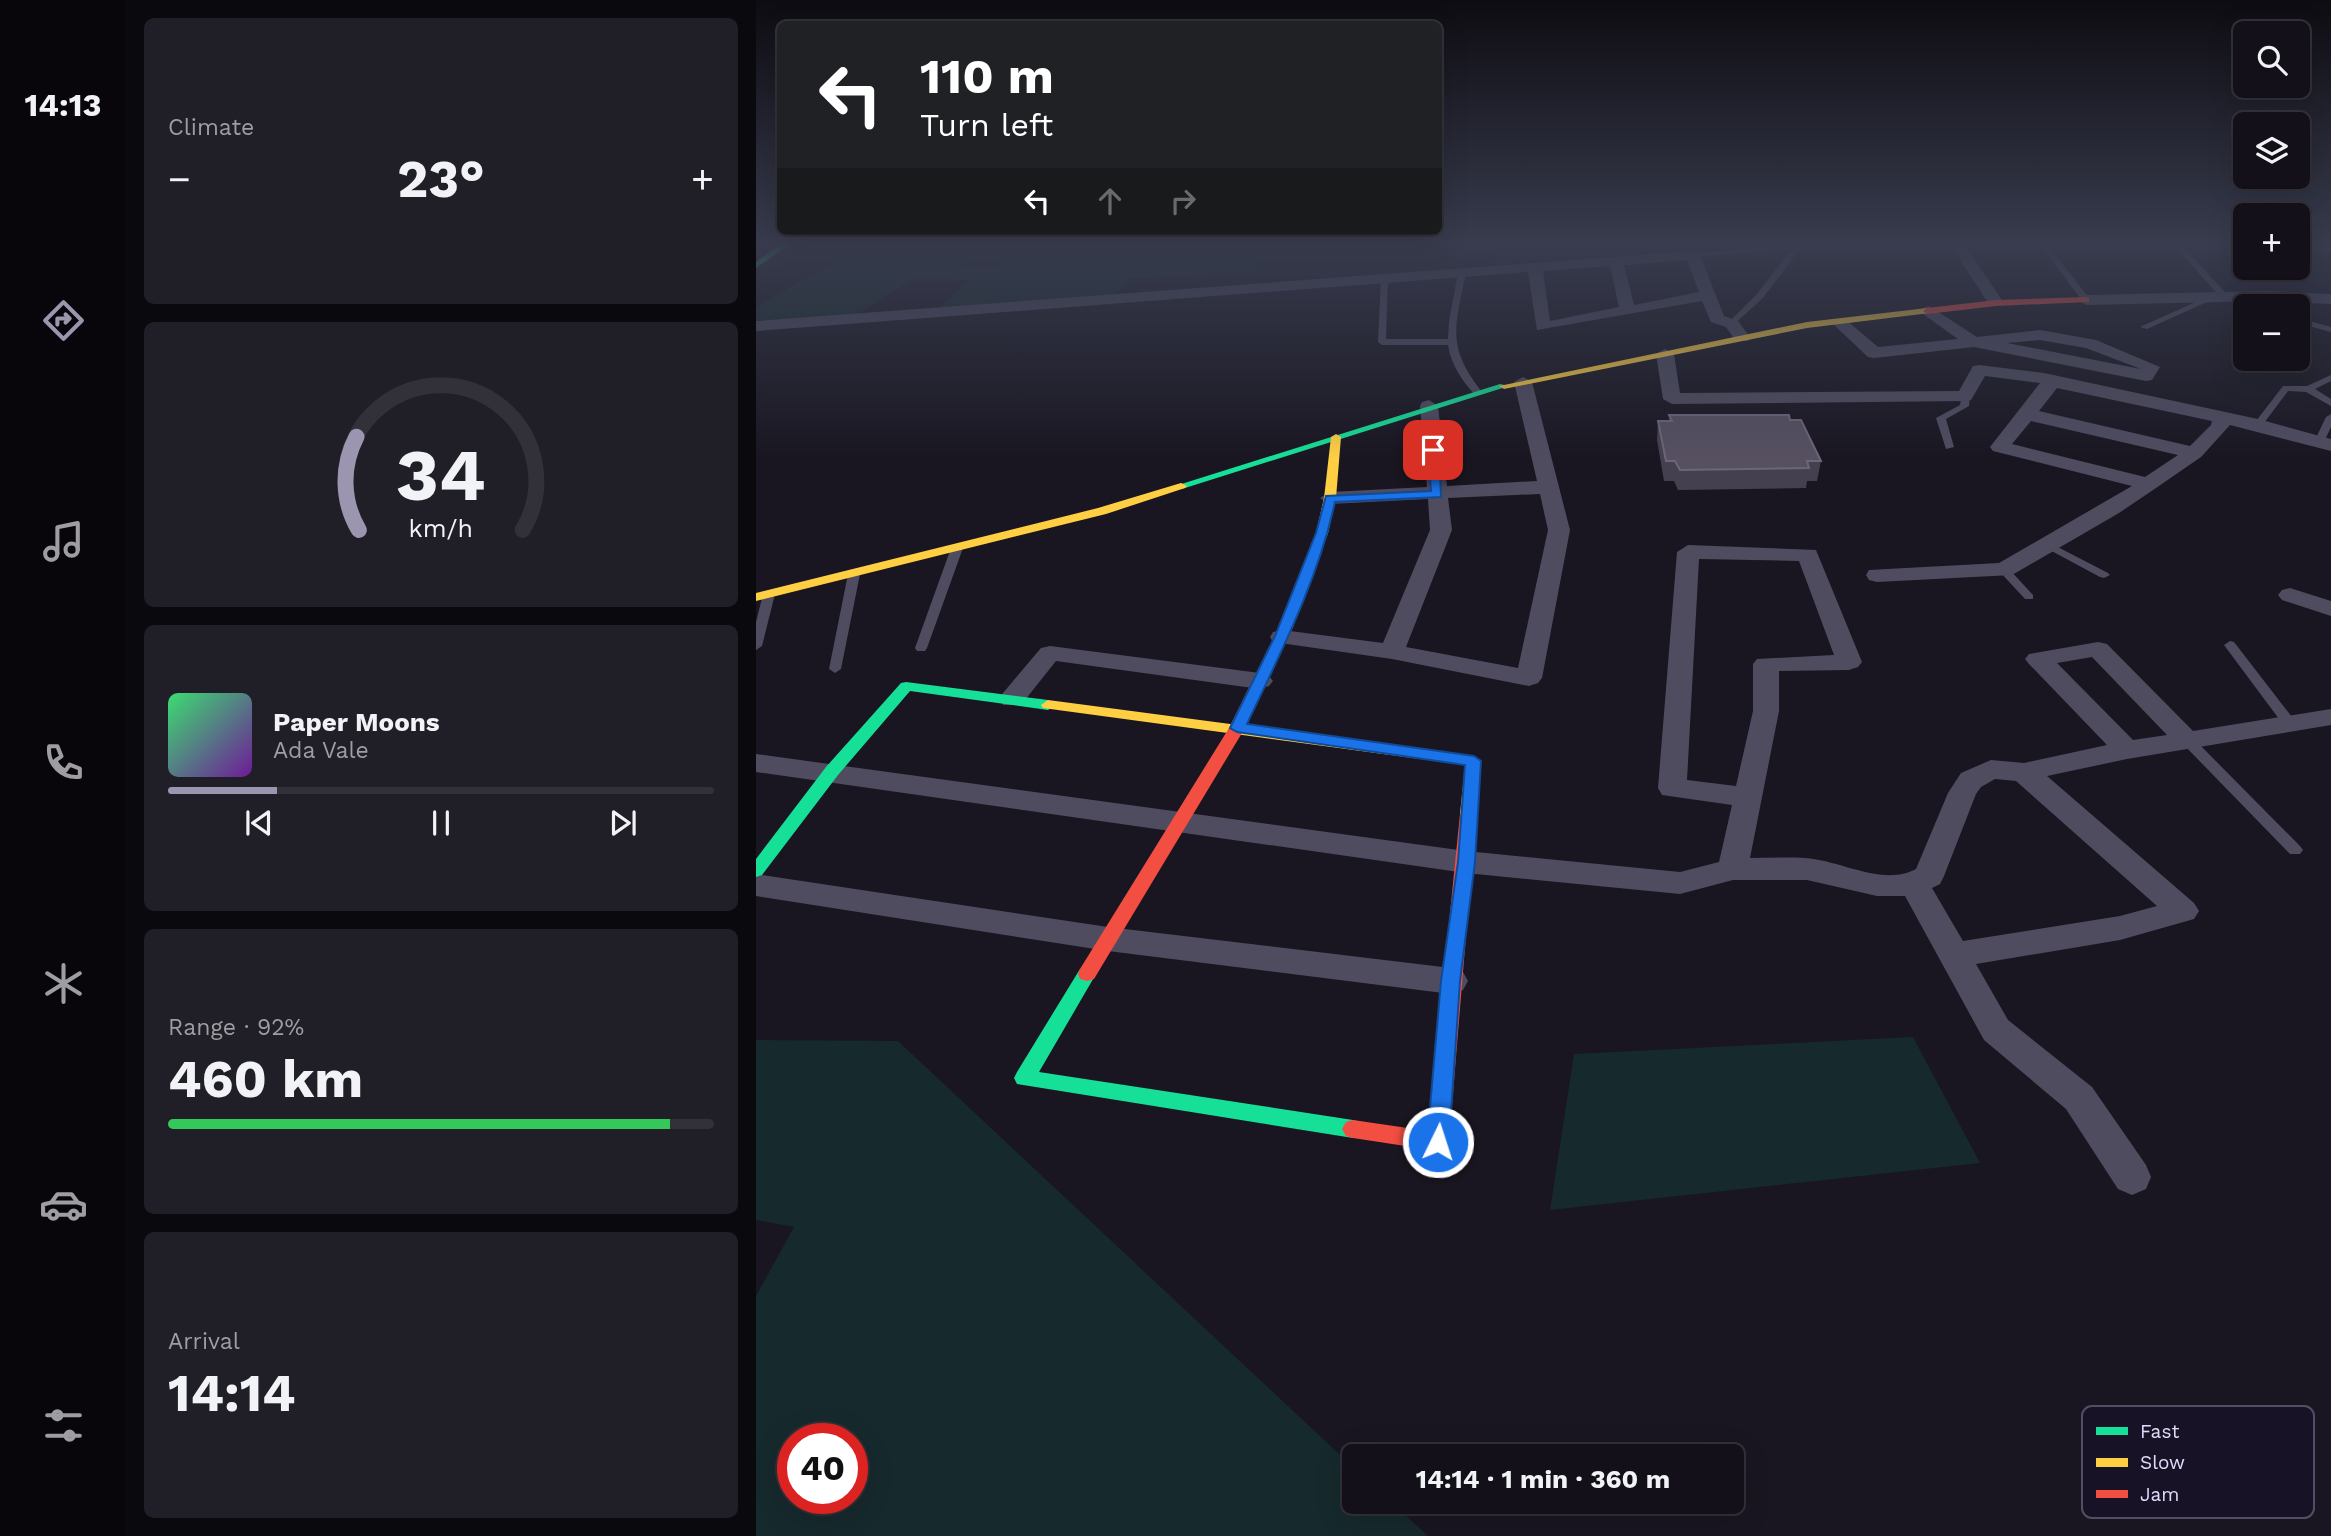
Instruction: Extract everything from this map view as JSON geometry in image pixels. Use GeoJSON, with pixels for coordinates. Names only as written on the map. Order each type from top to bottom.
{"type":"FeatureCollection","features":[{"type":"Feature","properties":{"kind":"street"},"geometry":{"type":"LineString","coordinates":[[756,326],[888,316]]}},
{"type":"Feature","properties":{"kind":"street"},"geometry":{"type":"LineString","coordinates":[[1541,316],[1543,327],[1604,316]]}},
{"type":"Feature","properties":{"kind":"street"},"geometry":{"type":"LineString","coordinates":[[1716,316],[1737,330]]}},
{"type":"Feature","properties":{"kind":"street"},"geometry":{"type":"LineString","coordinates":[[762,596],[1102,511],[1477,392],[1665,355],[1737,330],[1887,316]]}},
{"type":"Feature","properties":{"kind":"street"},"geometry":{"type":"LineString","coordinates":[[1839,321],[1874,353],[1974,342],[2040,335],[2090,344],[2151,366],[2146,376],[1974,342],[1936,316]]}},
{"type":"Feature","properties":{"kind":"street"},"geometry":{"type":"LineString","coordinates":[[1665,355],[1672,399],[1965,397],[1979,370],[2044,378],[2258,425],[2325,444]]}},
{"type":"Feature","properties":{"kind":"street"},"geometry":{"type":"LineString","coordinates":[[1282,636],[1392,652],[1529,678],[1559,530],[1523,382]]}},
{"type":"Feature","properties":{"kind":"street"},"geometry":{"type":"LineString","coordinates":[[2053,382],[2000,447],[2149,484]]}},
{"type":"Feature","properties":{"kind":"street"},"geometry":{"type":"LineString","coordinates":[[1392,652],[1441,530],[1429,407]]}},
{"type":"Feature","properties":{"kind":"street"},"geometry":{"type":"LineString","coordinates":[[2026,414],[2194,453]]}},
{"type":"Feature","properties":{"kind":"street"},"geometry":{"type":"LineString","coordinates":[[1877,575],[2004,570],[2050,546],[2194,453],[2220,426],[2222,417]]}},
{"type":"Feature","properties":{"kind":"street"},"geometry":{"type":"LineString","coordinates":[[756,871],[832,771],[906,686],[1237,728],[1474,761],[1466,862],[1451,981],[1438,1142],[1024,1078],[1237,728],[1282,636],[1322,533],[1330,498],[1336,437]]}},
{"type":"Feature","properties":{"kind":"street"},"geometry":{"type":"LineString","coordinates":[[1330,498],[1549,487]]}},
{"type":"Feature","properties":{"kind":"street"},"geometry":{"type":"LineString","coordinates":[[1733,869],[1766,711],[1766,664],[1849,662],[1808,555],[1688,552],[1672,788],[1748,797]]}},
{"type":"Feature","properties":{"kind":"street"},"geometry":{"type":"LineString","coordinates":[[2290,595],[2331,609]]}},
{"type":"Feature","properties":{"kind":"street"},"geometry":{"type":"LineString","coordinates":[[2127,750],[2038,659],[2098,649],[2187,740]]}},
{"type":"Feature","properties":{"kind":"street"},"geometry":{"type":"LineString","coordinates":[[1012,699],[1050,653],[1260,681]]}},
{"type":"Feature","properties":{"kind":"street"},"geometry":{"type":"LineString","coordinates":[[756,763],[832,771],[1466,862],[1680,883],[1733,869],[1807,869],[1877,885],[1914,884],[1929,876],[1970,780],[1991,769],[2024,772],[2127,750],[2331,717]]}},
{"type":"Feature","properties":{"kind":"street"},"geometry":{"type":"LineString","coordinates":[[1955,955],[2120,928],[2183,911],[2024,772]]}},
{"type":"Feature","properties":{"kind":"street"},"geometry":{"type":"LineString","coordinates":[[1914,884],[1996,1030],[2079,1098],[2132,1177]]}},
{"type":"Feature","properties":{"kind":"street"},"geometry":{"type":"LineString","coordinates":[[756,885],[1108,939],[1451,981]]}},
{"type":"Feature","properties":{"kind":"lane"},"geometry":{"type":"LineString","coordinates":[[1383,316],[1382,342],[1449,342]]}},
{"type":"Feature","properties":{"kind":"lane"},"geometry":{"type":"LineString","coordinates":[[1454,316],[1449,342],[1461,376],[1477,392]]}},
{"type":"Feature","properties":{"kind":"lane"},"geometry":{"type":"LineString","coordinates":[[1737,330],[1747,316]]}},
{"type":"Feature","properties":{"kind":"lane"},"geometry":{"type":"LineString","coordinates":[[2144,327],[2172,316]]}},
{"type":"Feature","properties":{"kind":"lane"},"geometry":{"type":"LineString","coordinates":[[2310,324],[2331,330]]}},
{"type":"Feature","properties":{"kind":"lane"},"geometry":{"type":"LineString","coordinates":[[2258,425],[2286,388],[2308,389],[2331,378]]}},
{"type":"Feature","properties":{"kind":"lane"},"geometry":{"type":"LineString","coordinates":[[2308,389],[2331,403]]}},
{"type":"Feature","properties":{"kind":"lane"},"geometry":{"type":"LineString","coordinates":[[1950,447],[1941,418],[1964,406],[1965,397]]}},
{"type":"Feature","properties":{"kind":"lane"},"geometry":{"type":"LineString","coordinates":[[2325,444],[2331,417]]}},
{"type":"Feature","properties":{"kind":"lane"},"geometry":{"type":"LineString","coordinates":[[2050,546],[2104,575]]}},
{"type":"Feature","properties":{"kind":"lane"},"geometry":{"type":"LineString","coordinates":[[921,648],[957,548]]}},
{"type":"Feature","properties":{"kind":"lane"},"geometry":{"type":"LineString","coordinates":[[2004,570],[2029,597]]}},
{"type":"Feature","properties":{"kind":"lane"},"geometry":{"type":"LineString","coordinates":[[835,669],[854,574]]}},
{"type":"Feature","properties":{"kind":"lane"},"geometry":{"type":"LineString","coordinates":[[756,646],[762,596]]}},
{"type":"Feature","properties":{"kind":"lane"},"geometry":{"type":"LineString","coordinates":[[2230,645],[2290,724]]}},
{"type":"Feature","properties":{"kind":"lane"},"geometry":{"type":"LineString","coordinates":[[2187,740],[2295,850]]}},
{"type":"Feature","properties":{"kind":"green space"},"geometry":{"type":"Polygon","coordinates":[[[756,316],[845,316],[756,321],[756,316]]]}},
{"type":"Feature","properties":{"kind":"green space"},"geometry":{"type":"Polygon","coordinates":[[[1913,1037],[1980,1163],[1550,1210],[1574,1054],[1913,1037]]]}},
{"type":"Feature","properties":{"kind":"green space"},"geometry":{"type":"Polygon","coordinates":[[[756,1040],[898,1041],[1342,1457],[1342,1514],[1404,1514],[1428,1536],[756,1536],[756,1296],[794,1227],[756,1220],[756,1040]]]}},
{"type":"Feature","properties":{"kind":"building"},"geometry":{"type":"Polygon","coordinates":[[[1669,415],[1789,415],[1790,420],[1801,420],[1821,461],[1807,461],[1809,468],[1680,470],[1675,461],[1666,461],[1658,421],[1672,421],[1669,415]]]}},
{"type":"Feature","properties":{"kind":"traffic: fast"},"geometry":{"type":"LineString","coordinates":[[1181,486],[1504,386]]}},
{"type":"Feature","properties":{"kind":"traffic: fast"},"geometry":{"type":"LineString","coordinates":[[756,871],[832,771],[906,686],[1048,705]]}},
{"type":"Feature","properties":{"kind":"traffic: fast"},"geometry":{"type":"LineString","coordinates":[[1087,974],[1024,1078],[1353,1129]]}},
{"type":"Feature","properties":{"kind":"traffic: slow"},"geometry":{"type":"LineString","coordinates":[[1504,386],[1807,325],[1887,316]]}},
{"type":"Feature","properties":{"kind":"traffic: slow"},"geometry":{"type":"LineString","coordinates":[[1286,627],[1322,533],[1330,498],[1336,437]]}},
{"type":"Feature","properties":{"kind":"traffic: slow"},"geometry":{"type":"LineString","coordinates":[[756,597],[1102,511],[1181,486]]}},
{"type":"Feature","properties":{"kind":"traffic: slow"},"geometry":{"type":"LineString","coordinates":[[1048,705],[1473,761],[1468,814]]}},
{"type":"Feature","properties":{"kind":"traffic: jam"},"geometry":{"type":"LineString","coordinates":[[1087,974],[1237,728],[1286,627]]}},
{"type":"Feature","properties":{"kind":"traffic: jam"},"geometry":{"type":"LineString","coordinates":[[1353,1129],[1438,1142],[1468,814]]}},
{"type":"Feature","properties":{"kind":"route"},"geometry":{"type":"LineString","coordinates":[[1433,450],[1437,494],[1330,498],[1322,533],[1282,636],[1237,728],[1474,761],[1466,862],[1451,981],[1438,1142]]}}]}
